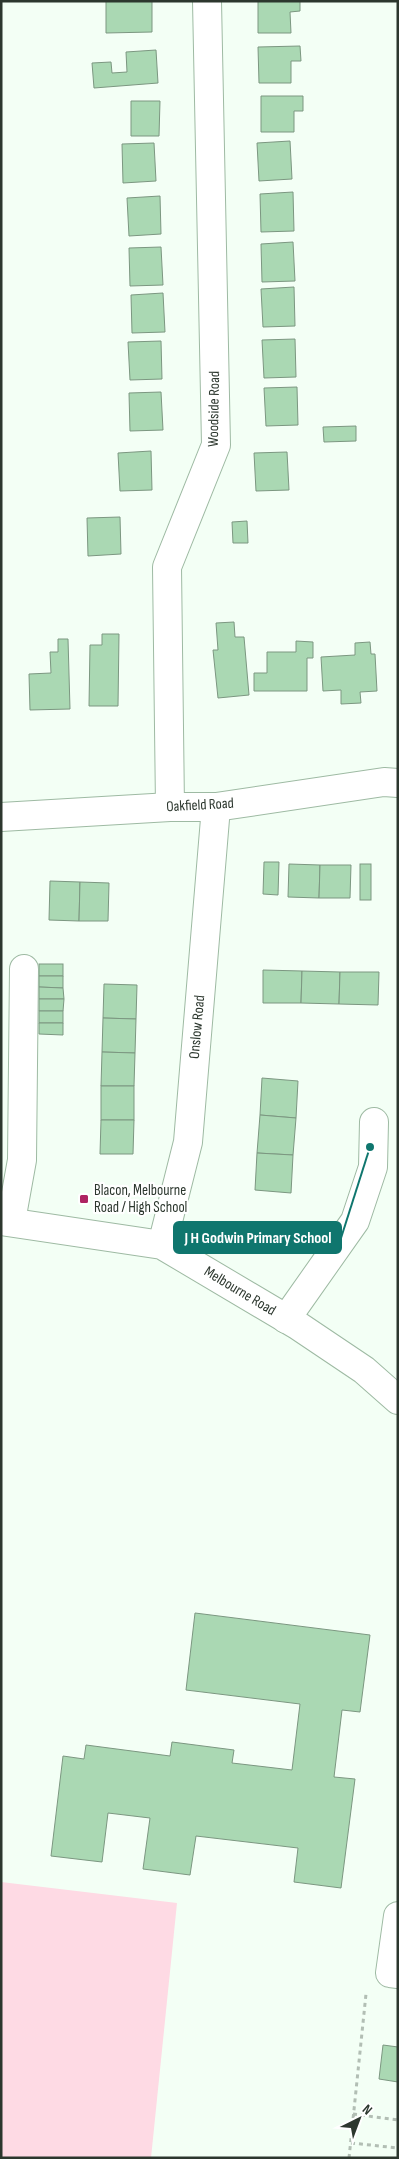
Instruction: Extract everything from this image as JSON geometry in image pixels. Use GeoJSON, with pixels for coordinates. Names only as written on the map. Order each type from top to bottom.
{"type":"FeatureCollection","features":[{"type":"Feature","properties":{"kind":"street","name":"Woodside Road"},"geometry":{"type":"LineString","coordinates":[[170,807],[167,567],[216,445],[207,1]]}},
{"type":"Feature","properties":{"kind":"street","name":"Oakfield Road"},"geometry":{"type":"LineString","coordinates":[[1,817],[170,807],[216,807],[384,782],[398,783]]}},
{"type":"Feature","properties":{"kind":"street","name":"Onslow Road"},"geometry":{"type":"LineString","coordinates":[[162,1245],[188,1142],[216,807]]}},
{"type":"Feature","properties":{"kind":"street"},"geometry":{"type":"LineString","coordinates":[[6,1221],[22,1160],[24,969]]}},
{"type":"Feature","properties":{"kind":"street"},"geometry":{"type":"LineString","coordinates":[[286,1319],[355,1221],[373,1167],[374,1122]]}},
{"type":"Feature","properties":{"kind":"street","name":"Melbourne Road"},"geometry":{"type":"LineString","coordinates":[[6,1221],[162,1245],[286,1319],[364,1370],[398,1400]]}},
{"type":"Feature","properties":{"kind":"street"},"geometry":{"type":"LineString","coordinates":[[394,1974],[398,1916]]}},
{"type":"Feature","properties":{"kind":"path"},"geometry":{"type":"LineString","coordinates":[[349,2158],[369,1970],[394,1974]]}},
{"type":"Feature","properties":{"kind":"path"},"geometry":{"type":"LineString","coordinates":[[353,2114],[398,2120]]}},
{"type":"Feature","properties":{"kind":"path"},"geometry":{"type":"LineString","coordinates":[[350,2143],[398,2148]]}},
{"type":"Feature","properties":{"kind":"shaded area"},"geometry":{"type":"Polygon","coordinates":[[[1,1882],[177,1903],[151,2158],[1,2158],[1,1882]]]}},
{"type":"Feature","properties":{"kind":"building"},"geometry":{"type":"Polygon","coordinates":[[[106,1],[152,1],[152,32],[106,33],[106,1]]]}},
{"type":"Feature","properties":{"kind":"building"},"geometry":{"type":"Polygon","coordinates":[[[258,1],[300,1],[300,11],[290,12],[291,33],[258,33],[258,1]]]}},
{"type":"Feature","properties":{"kind":"building"},"geometry":{"type":"Polygon","coordinates":[[[300,46],[301,61],[291,61],[291,83],[259,83],[258,47],[300,46]]]}},
{"type":"Feature","properties":{"kind":"building"},"geometry":{"type":"Polygon","coordinates":[[[156,50],[158,83],[94,88],[92,63],[111,62],[112,73],[127,72],[126,52],[156,50]]]}},
{"type":"Feature","properties":{"kind":"building"},"geometry":{"type":"Polygon","coordinates":[[[261,96],[303,96],[303,111],[294,111],[294,132],[261,132],[261,96]]]}},
{"type":"Feature","properties":{"kind":"building"},"geometry":{"type":"Polygon","coordinates":[[[131,101],[160,101],[159,136],[131,136],[131,101]]]}},
{"type":"Feature","properties":{"kind":"building"},"geometry":{"type":"Polygon","coordinates":[[[290,141],[292,179],[259,181],[257,143],[290,141]]]}},
{"type":"Feature","properties":{"kind":"building"},"geometry":{"type":"Polygon","coordinates":[[[154,143],[156,181],[123,183],[122,144],[154,143]]]}},
{"type":"Feature","properties":{"kind":"building"},"geometry":{"type":"Polygon","coordinates":[[[293,192],[294,231],[261,232],[260,194],[293,192]]]}},
{"type":"Feature","properties":{"kind":"building"},"geometry":{"type":"Polygon","coordinates":[[[160,196],[161,234],[129,236],[127,198],[160,196]]]}},
{"type":"Feature","properties":{"kind":"building"},"geometry":{"type":"Polygon","coordinates":[[[293,242],[295,281],[262,282],[261,244],[293,242]]]}},
{"type":"Feature","properties":{"kind":"building"},"geometry":{"type":"Polygon","coordinates":[[[161,247],[163,285],[130,286],[129,248],[161,247]]]}},
{"type":"Feature","properties":{"kind":"building"},"geometry":{"type":"Polygon","coordinates":[[[294,287],[295,326],[263,327],[261,289],[294,287]]]}},
{"type":"Feature","properties":{"kind":"building"},"geometry":{"type":"Polygon","coordinates":[[[163,293],[165,332],[132,333],[131,295],[163,293]]]}},
{"type":"Feature","properties":{"kind":"building"},"geometry":{"type":"Polygon","coordinates":[[[295,339],[296,377],[264,378],[262,340],[295,339]]]}},
{"type":"Feature","properties":{"kind":"building"},"geometry":{"type":"Polygon","coordinates":[[[161,341],[162,379],[130,380],[128,342],[161,341]]]}},
{"type":"Feature","properties":{"kind":"building"},"geometry":{"type":"Polygon","coordinates":[[[297,387],[298,425],[266,426],[264,388],[297,387]]]}},
{"type":"Feature","properties":{"kind":"building"},"geometry":{"type":"Polygon","coordinates":[[[161,392],[163,430],[130,431],[129,393],[161,392]]]}},
{"type":"Feature","properties":{"kind":"building"},"geometry":{"type":"Polygon","coordinates":[[[356,426],[356,441],[324,442],[323,427],[356,426]]]}},
{"type":"Feature","properties":{"kind":"building"},"geometry":{"type":"Polygon","coordinates":[[[151,451],[152,490],[120,491],[118,453],[151,451]]]}},
{"type":"Feature","properties":{"kind":"building"},"geometry":{"type":"Polygon","coordinates":[[[287,452],[289,490],[256,491],[254,453],[287,452]]]}},
{"type":"Feature","properties":{"kind":"building"},"geometry":{"type":"Polygon","coordinates":[[[120,517],[121,554],[88,556],[87,518],[120,517]]]}},
{"type":"Feature","properties":{"kind":"building"},"geometry":{"type":"Polygon","coordinates":[[[247,521],[248,543],[233,543],[232,522],[247,521]]]}},
{"type":"Feature","properties":{"kind":"building"},"geometry":{"type":"Polygon","coordinates":[[[234,622],[235,637],[244,637],[249,695],[218,698],[213,650],[218,650],[216,623],[234,622]]]}},
{"type":"Feature","properties":{"kind":"building"},"geometry":{"type":"Polygon","coordinates":[[[102,634],[119,634],[118,706],[89,706],[90,645],[102,645],[102,634]]]}},
{"type":"Feature","properties":{"kind":"building"},"geometry":{"type":"Polygon","coordinates":[[[58,639],[68,639],[70,709],[30,710],[29,674],[51,673],[50,652],[58,652],[58,639]]]}},
{"type":"Feature","properties":{"kind":"building"},"geometry":{"type":"Polygon","coordinates":[[[296,641],[313,642],[313,658],[307,658],[307,691],[254,691],[254,673],[267,673],[267,652],[296,652],[296,641]]]}},
{"type":"Feature","properties":{"kind":"building"},"geometry":{"type":"Polygon","coordinates":[[[370,642],[371,654],[375,654],[377,691],[360,692],[361,703],[341,704],[341,690],[323,691],[321,657],[355,655],[355,643],[370,642]]]}},
{"type":"Feature","properties":{"kind":"building"},"geometry":{"type":"Polygon","coordinates":[[[264,862],[279,862],[278,895],[263,894],[264,862]]]}},
{"type":"Feature","properties":{"kind":"building"},"geometry":{"type":"Polygon","coordinates":[[[289,864],[320,865],[319,898],[288,897],[289,864]]]}},
{"type":"Feature","properties":{"kind":"building"},"geometry":{"type":"Polygon","coordinates":[[[360,864],[371,864],[371,900],[360,900],[360,864]]]}},
{"type":"Feature","properties":{"kind":"building"},"geometry":{"type":"Polygon","coordinates":[[[320,865],[351,865],[350,898],[319,898],[320,865]]]}},
{"type":"Feature","properties":{"kind":"building"},"geometry":{"type":"Polygon","coordinates":[[[50,881],[80,882],[79,921],[49,920],[50,881]]]}},
{"type":"Feature","properties":{"kind":"building"},"geometry":{"type":"Polygon","coordinates":[[[80,882],[109,883],[108,921],[79,921],[80,882]]]}},
{"type":"Feature","properties":{"kind":"building"},"geometry":{"type":"Polygon","coordinates":[[[39,964],[63,964],[63,976],[39,976],[39,964]]]}},
{"type":"Feature","properties":{"kind":"building"},"geometry":{"type":"Polygon","coordinates":[[[263,970],[302,971],[301,1003],[263,1003],[263,970]]]}},
{"type":"Feature","properties":{"kind":"building"},"geometry":{"type":"Polygon","coordinates":[[[302,971],[340,972],[339,1004],[301,1003],[302,971]]]}},
{"type":"Feature","properties":{"kind":"building"},"geometry":{"type":"Polygon","coordinates":[[[340,972],[379,972],[378,1005],[339,1004],[340,972]]]}},
{"type":"Feature","properties":{"kind":"building"},"geometry":{"type":"Polygon","coordinates":[[[39,976],[63,976],[63,988],[39,987],[39,976]]]}},
{"type":"Feature","properties":{"kind":"building"},"geometry":{"type":"Polygon","coordinates":[[[104,984],[137,985],[136,1019],[103,1018],[104,984]]]}},
{"type":"Feature","properties":{"kind":"building"},"geometry":{"type":"Polygon","coordinates":[[[39,987],[63,988],[64,999],[39,999],[39,987]]]}},
{"type":"Feature","properties":{"kind":"building"},"geometry":{"type":"Polygon","coordinates":[[[39,999],[64,999],[63,1011],[39,1011],[39,999]]]}},
{"type":"Feature","properties":{"kind":"building"},"geometry":{"type":"Polygon","coordinates":[[[39,1011],[63,1011],[63,1023],[39,1023],[39,1011]]]}},
{"type":"Feature","properties":{"kind":"building"},"geometry":{"type":"Polygon","coordinates":[[[103,1018],[136,1019],[135,1053],[102,1052],[103,1018]]]}},
{"type":"Feature","properties":{"kind":"building"},"geometry":{"type":"Polygon","coordinates":[[[39,1023],[63,1023],[63,1035],[39,1034],[39,1023]]]}},
{"type":"Feature","properties":{"kind":"building"},"geometry":{"type":"Polygon","coordinates":[[[102,1052],[135,1053],[134,1086],[101,1086],[102,1052]]]}},
{"type":"Feature","properties":{"kind":"building"},"geometry":{"type":"Polygon","coordinates":[[[262,1078],[298,1081],[296,1118],[260,1115],[262,1078]]]}},
{"type":"Feature","properties":{"kind":"building"},"geometry":{"type":"Polygon","coordinates":[[[101,1086],[134,1086],[134,1120],[101,1120],[101,1086]]]}},
{"type":"Feature","properties":{"kind":"building"},"geometry":{"type":"Polygon","coordinates":[[[260,1115],[296,1118],[293,1155],[257,1153],[260,1115]]]}},
{"type":"Feature","properties":{"kind":"building"},"geometry":{"type":"Polygon","coordinates":[[[101,1120],[134,1120],[133,1154],[100,1154],[101,1120]]]}},
{"type":"Feature","properties":{"kind":"building"},"geometry":{"type":"Polygon","coordinates":[[[257,1153],[293,1155],[291,1193],[255,1190],[257,1153]]]}},
{"type":"Feature","properties":{"kind":"building"},"geometry":{"type":"Polygon","coordinates":[[[195,1613],[370,1635],[360,1712],[342,1710],[334,1777],[355,1779],[341,1888],[294,1882],[298,1848],[196,1836],[190,1875],[143,1869],[150,1818],[108,1813],[102,1862],[51,1856],[63,1756],[84,1759],[86,1745],[170,1756],[172,1742],[234,1750],[232,1763],[292,1770],[300,1704],[186,1690],[195,1613]]]}},
{"type":"Feature","properties":{"kind":"building"},"geometry":{"type":"Polygon","coordinates":[[[383,2045],[398,2047],[398,2082],[379,2079],[383,2045]]]}},
{"type":"Feature","properties":{"kind":"place","name":"J H Godwin Primary School"},"geometry":{"type":"Point","coordinates":[370,1147]}},
{"type":"Feature","properties":{"kind":"place","name":"Blacon, Melbourne Road / High School"},"geometry":{"type":"Point","coordinates":[84,1199]}}]}
